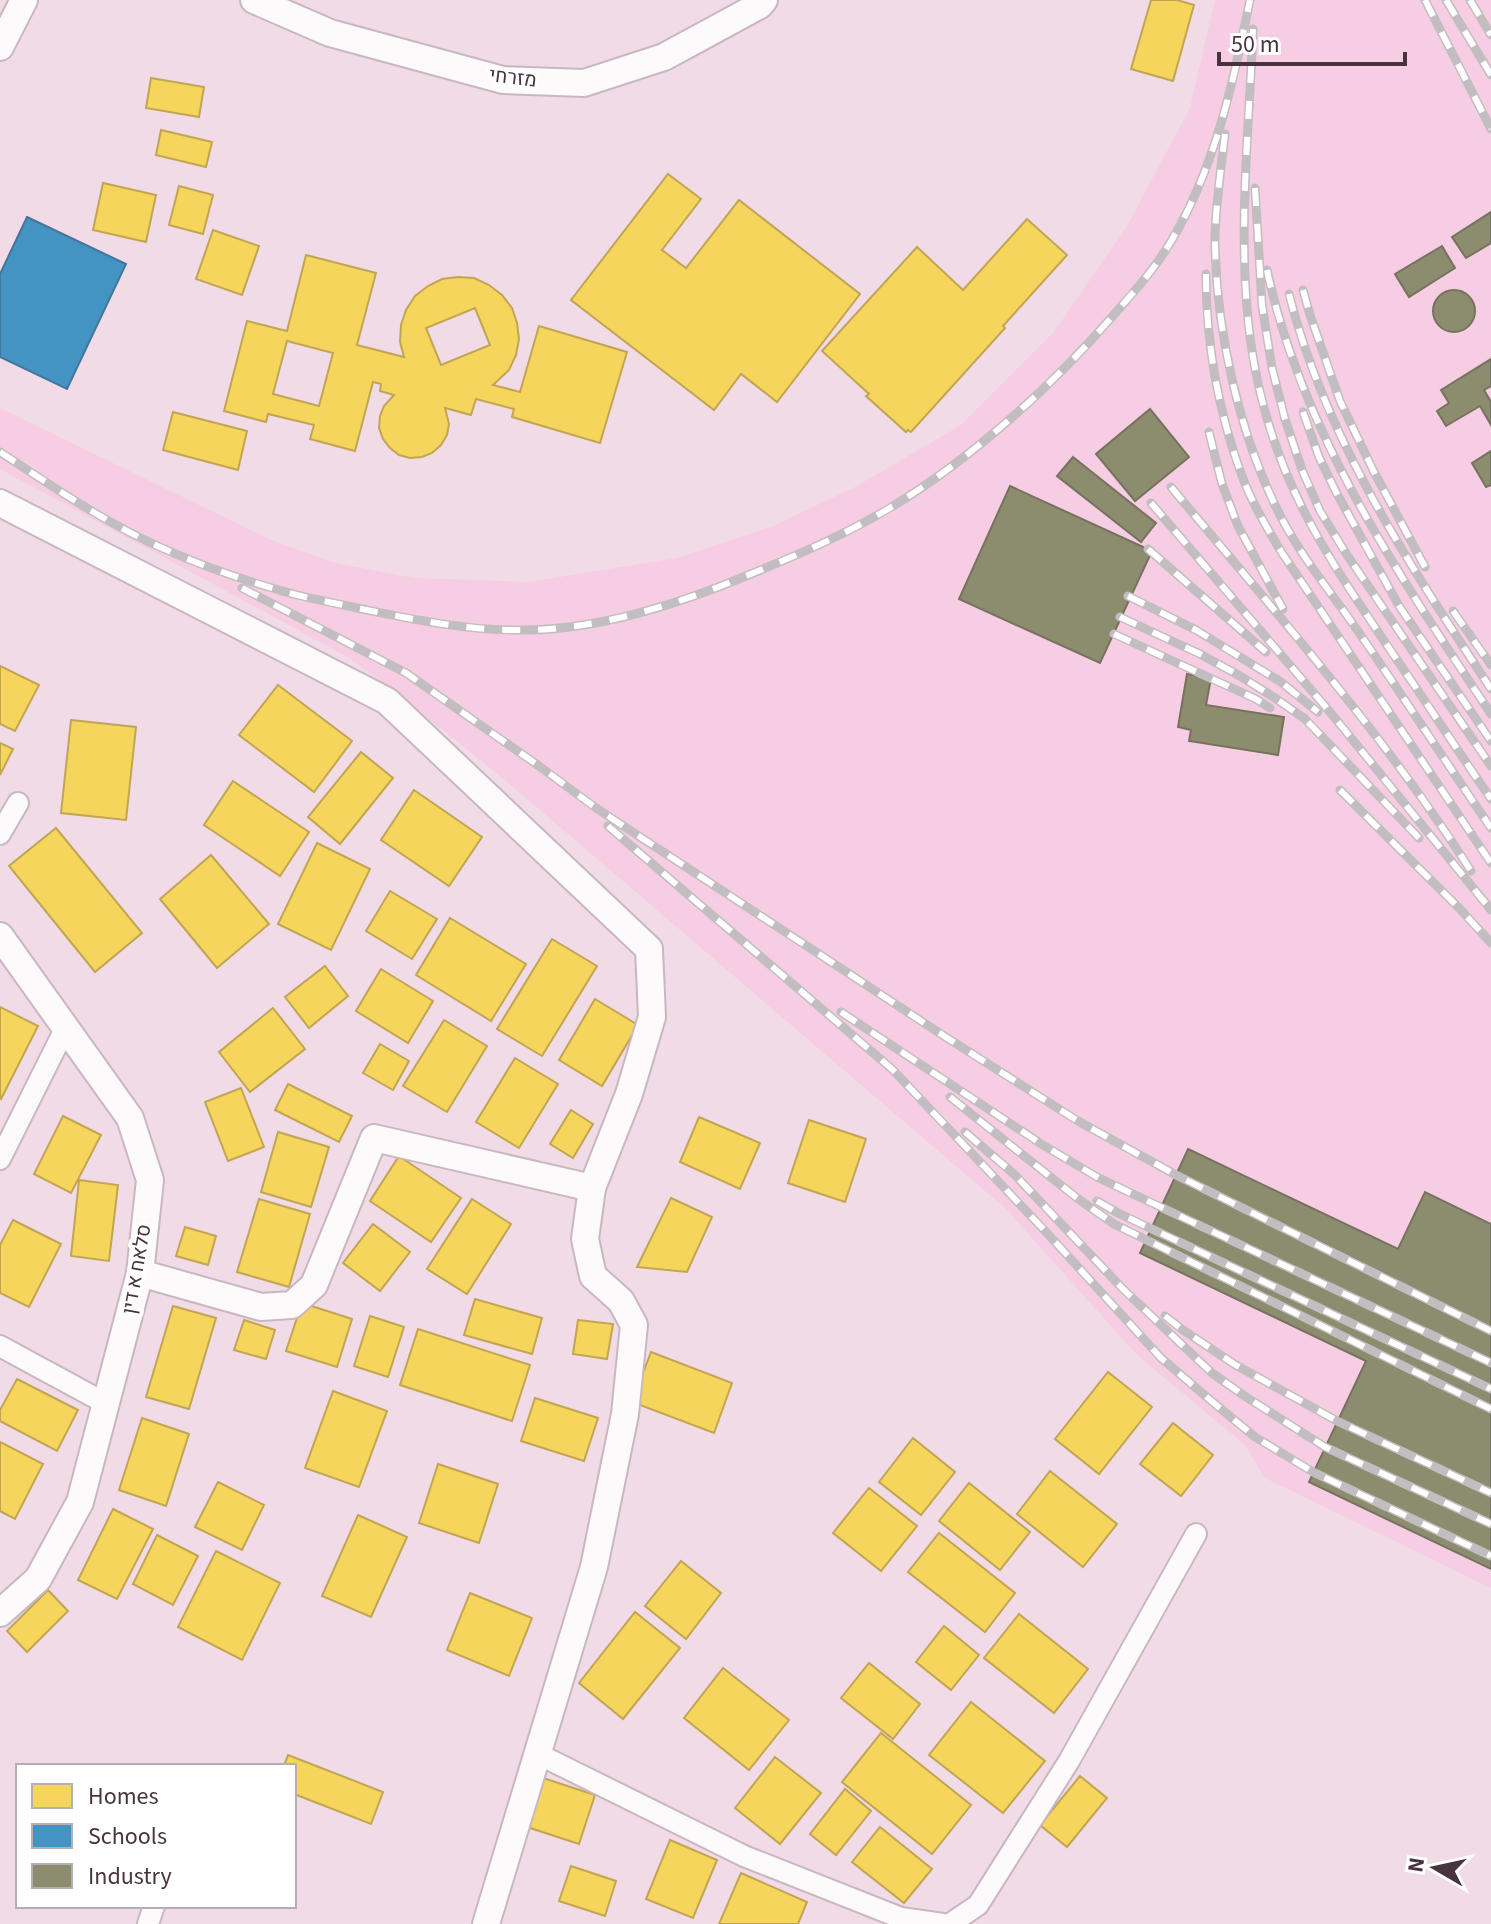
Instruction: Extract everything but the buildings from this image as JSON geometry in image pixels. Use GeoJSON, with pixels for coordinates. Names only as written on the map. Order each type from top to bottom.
{"type":"FeatureCollection","features":[{"type":"Feature","properties":{"kind":"street"},"geometry":{"type":"LineString","coordinates":[[1,44],[24,0]]}},
{"type":"Feature","properties":{"kind":"street","name":"מזרחי"},"geometry":{"type":"LineString","coordinates":[[254,0],[330,33],[503,80],[584,83],[664,57],[764,0]]}},
{"type":"Feature","properties":{"kind":"street"},"geometry":{"type":"LineString","coordinates":[[0,503],[387,701],[649,949],[652,1017],[629,1094],[592,1188],[585,1239],[593,1276],[621,1301],[634,1325],[625,1414],[594,1567],[486,1924]]}},
{"type":"Feature","properties":{"kind":"street"},"geometry":{"type":"LineString","coordinates":[[0,834],[18,803]]}},
{"type":"Feature","properties":{"kind":"street","name":"סלאח א דין"},"geometry":{"type":"LineString","coordinates":[[0,936],[130,1118],[150,1180],[140,1273],[80,1502],[38,1579],[0,1613]]}},
{"type":"Feature","properties":{"kind":"street"},"geometry":{"type":"LineString","coordinates":[[0,1159],[66,1027]]}},
{"type":"Feature","properties":{"kind":"street"},"geometry":{"type":"LineString","coordinates":[[140,1273],[261,1307],[292,1305],[314,1285],[374,1138],[592,1188]]}},
{"type":"Feature","properties":{"kind":"street"},"geometry":{"type":"LineString","coordinates":[[0,1346],[105,1403]]}},
{"type":"Feature","properties":{"kind":"street"},"geometry":{"type":"LineString","coordinates":[[950,1924],[978,1905],[1052,1787],[1196,1534]]}},
{"type":"Feature","properties":{"kind":"street"},"geometry":{"type":"LineString","coordinates":[[538,1754],[744,1856],[901,1918],[943,1924]]}},
{"type":"Feature","properties":{"kind":"shaded area"},"geometry":{"type":"Polygon","coordinates":[[[1215,0],[1491,0],[1491,1588],[1265,1478],[1245,1445],[1137,1355],[1005,1208],[500,776],[394,691],[348,657],[0,469],[0,408],[271,540],[335,563],[414,578],[529,582],[677,558],[771,527],[857,486],[961,425],[1054,332],[1127,226],[1190,108],[1215,0]]]}},
{"type":"Feature","properties":{"kind":"railway"},"geometry":{"type":"LineString","coordinates":[[0,452],[112,523],[182,557],[289,593],[440,624],[524,630],[579,626],[634,614],[716,588],[838,536],[923,487],[981,444],[1036,396],[1127,300],[1170,243],[1199,185],[1220,125],[1250,0]]}},
{"type":"Feature","properties":{"kind":"railway"},"geometry":{"type":"LineString","coordinates":[[1425,0],[1491,129]]}},
{"type":"Feature","properties":{"kind":"railway"},"geometry":{"type":"LineString","coordinates":[[1446,0],[1491,75]]}},
{"type":"Feature","properties":{"kind":"railway"},"geometry":{"type":"LineString","coordinates":[[1470,0],[1491,35]]}},
{"type":"Feature","properties":{"kind":"railway"},"geometry":{"type":"LineString","coordinates":[[1253,29],[1244,260],[1250,337],[1270,429],[1286,473],[1326,551],[1491,799]]}},
{"type":"Feature","properties":{"kind":"railway"},"geometry":{"type":"LineString","coordinates":[[1225,134],[1215,236],[1219,307],[1232,380],[1253,452],[1281,517],[1299,548],[1491,828]]}},
{"type":"Feature","properties":{"kind":"railway"},"geometry":{"type":"LineString","coordinates":[[1255,188],[1262,305],[1272,368],[1302,470],[1320,511],[1347,555],[1491,766]]}},
{"type":"Feature","properties":{"kind":"railway"},"geometry":{"type":"LineString","coordinates":[[1267,270],[1283,331],[1329,446],[1389,557],[1491,714]]}},
{"type":"Feature","properties":{"kind":"railway"},"geometry":{"type":"LineString","coordinates":[[1206,274],[1208,326],[1215,376],[1226,427],[1250,496],[1282,553],[1491,863]]}},
{"type":"Feature","properties":{"kind":"railway"},"geometry":{"type":"LineString","coordinates":[[1303,290],[1340,401],[1425,567]]}},
{"type":"Feature","properties":{"kind":"railway"},"geometry":{"type":"LineString","coordinates":[[1289,294],[1325,400],[1373,499],[1491,689]]}},
{"type":"Feature","properties":{"kind":"railway"},"geometry":{"type":"LineString","coordinates":[[1303,412],[1336,492],[1399,606],[1491,741]]}},
{"type":"Feature","properties":{"kind":"railway"},"geometry":{"type":"LineString","coordinates":[[1209,432],[1222,484],[1238,526],[1283,609]]}},
{"type":"Feature","properties":{"kind":"railway"},"geometry":{"type":"LineString","coordinates":[[1171,487],[1365,722],[1471,871]]}},
{"type":"Feature","properties":{"kind":"railway"},"geometry":{"type":"LineString","coordinates":[[1151,503],[1330,712],[1491,910]]}},
{"type":"Feature","properties":{"kind":"railway"},"geometry":{"type":"LineString","coordinates":[[1148,549],[1266,652]]}},
{"type":"Feature","properties":{"kind":"railway"},"geometry":{"type":"LineString","coordinates":[[242,588],[406,673],[596,808],[1078,1121],[1176,1175],[1491,1331]]}},
{"type":"Feature","properties":{"kind":"railway"},"geometry":{"type":"LineString","coordinates":[[1128,596],[1196,630],[1281,682],[1318,712]]}},
{"type":"Feature","properties":{"kind":"railway"},"geometry":{"type":"LineString","coordinates":[[1453,611],[1491,665]]}},
{"type":"Feature","properties":{"kind":"railway"},"geometry":{"type":"LineString","coordinates":[[1120,617],[1240,676],[1305,719],[1419,838]]}},
{"type":"Feature","properties":{"kind":"railway"},"geometry":{"type":"LineString","coordinates":[[1114,634],[1270,708]]}},
{"type":"Feature","properties":{"kind":"railway"},"geometry":{"type":"LineString","coordinates":[[1340,790],[1491,943]]}},
{"type":"Feature","properties":{"kind":"railway"},"geometry":{"type":"LineString","coordinates":[[608,826],[892,1069],[1161,1358],[1215,1404],[1255,1437],[1313,1472],[1491,1556]]}},
{"type":"Feature","properties":{"kind":"railway"},"geometry":{"type":"LineString","coordinates":[[841,1012],[1097,1177],[1491,1363]]}},
{"type":"Feature","properties":{"kind":"railway"},"geometry":{"type":"LineString","coordinates":[[950,1097],[1114,1224],[1491,1409]]}},
{"type":"Feature","properties":{"kind":"railway"},"geometry":{"type":"LineString","coordinates":[[965,1132],[1014,1174],[1123,1289],[1212,1373],[1325,1447],[1491,1524]]}},
{"type":"Feature","properties":{"kind":"railway"},"geometry":{"type":"LineString","coordinates":[[1097,1201],[1491,1389]]}},
{"type":"Feature","properties":{"kind":"railway"},"geometry":{"type":"LineString","coordinates":[[1165,1316],[1234,1364],[1337,1421],[1491,1493]]}}]}
